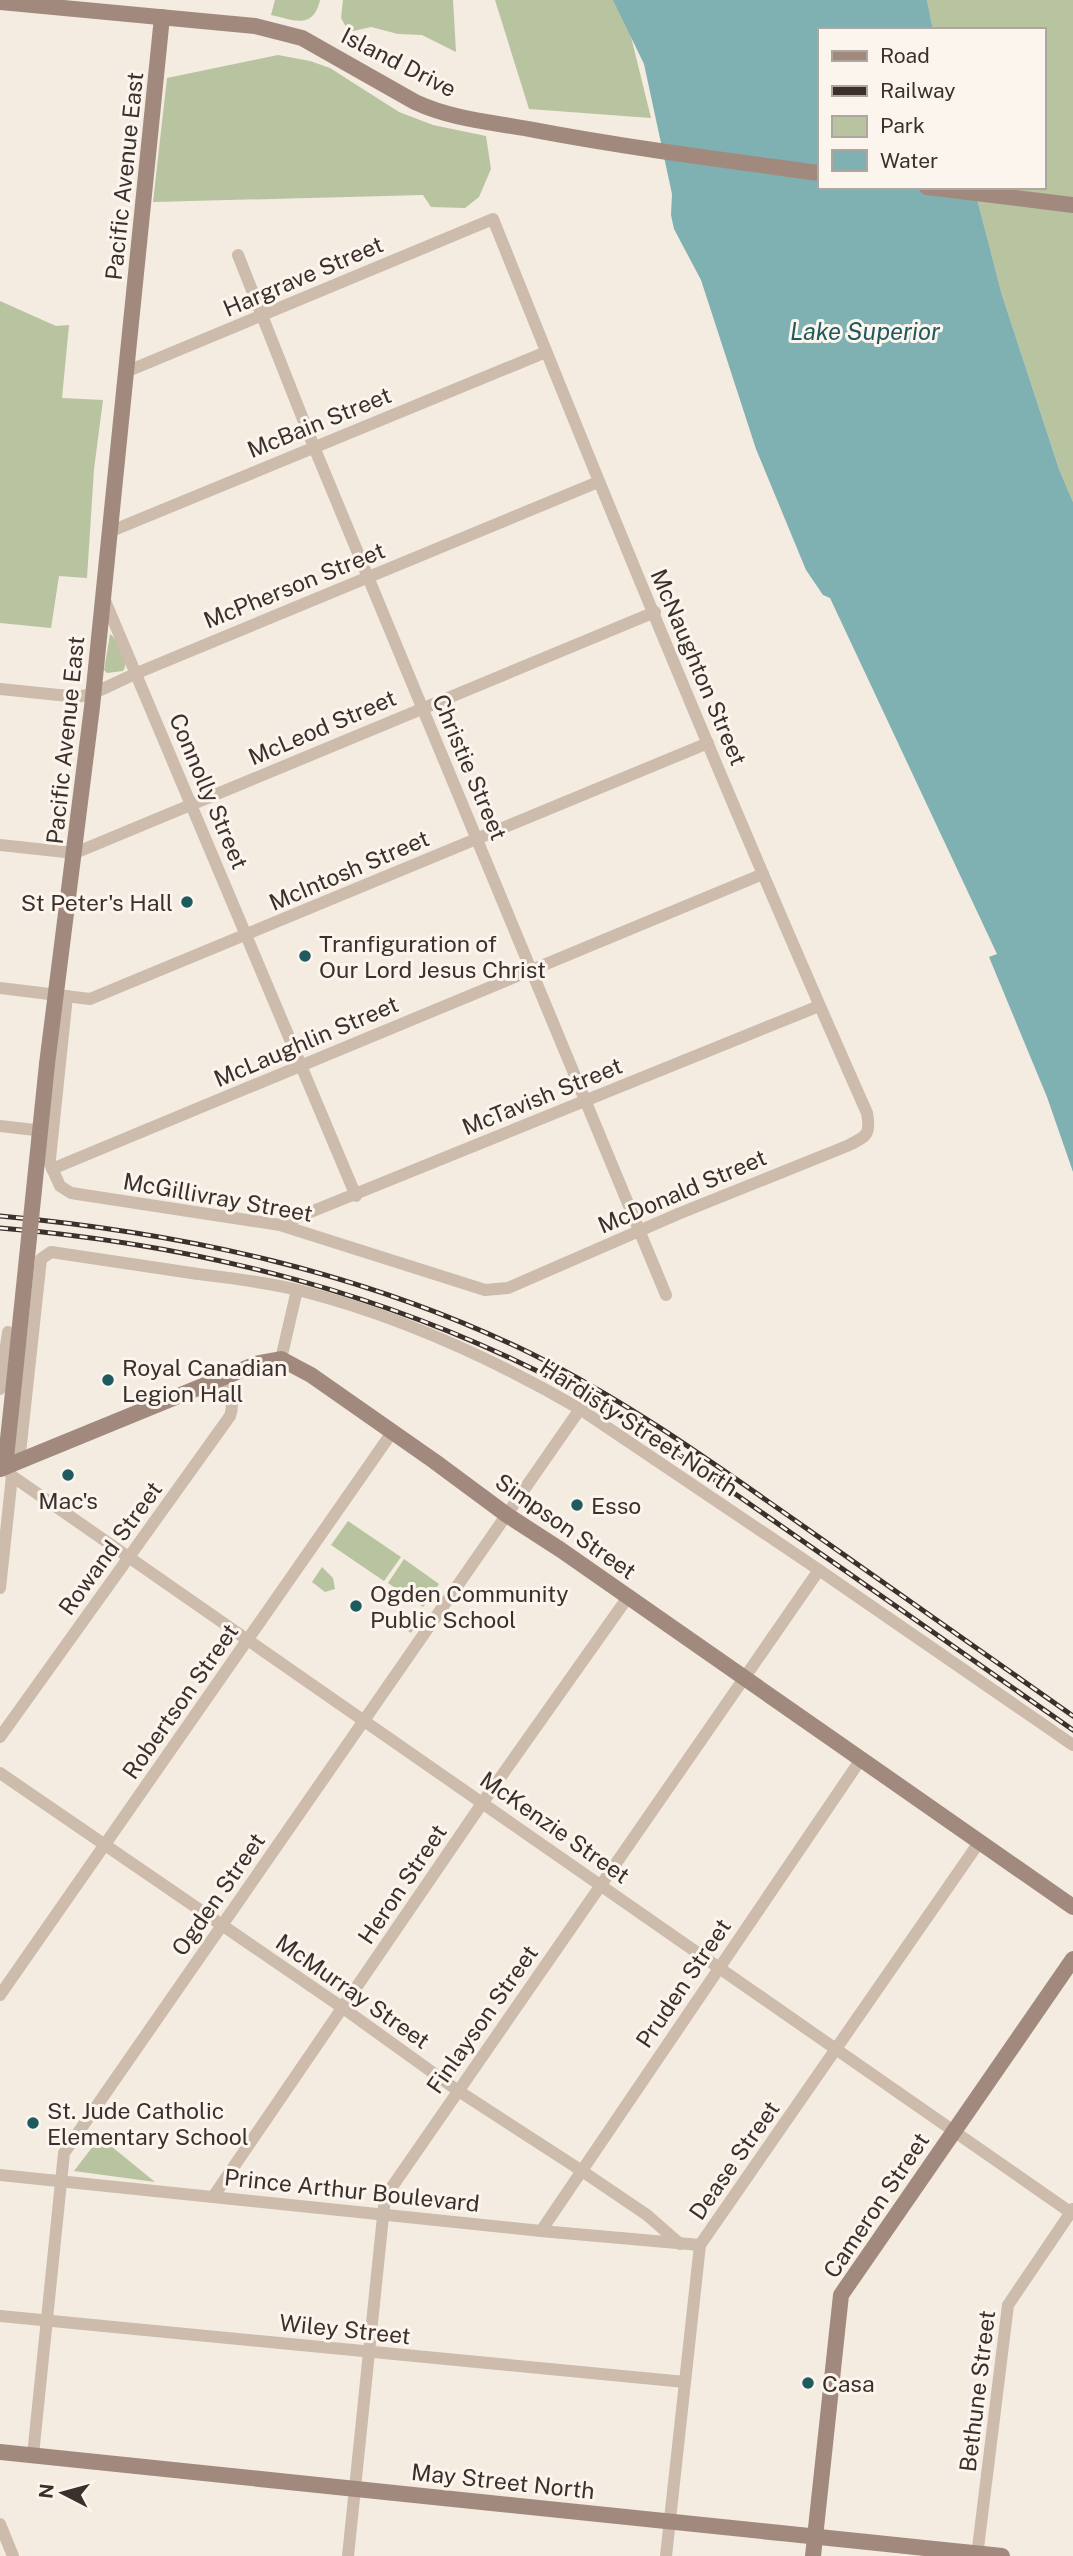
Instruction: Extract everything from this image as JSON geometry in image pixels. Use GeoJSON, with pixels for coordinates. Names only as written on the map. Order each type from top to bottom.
{"type":"FeatureCollection","features":[{"type":"Feature","properties":{"kind":"street","name":"Island Drive"},"geometry":{"type":"LineString","coordinates":[[0,2],[255,26],[302,38],[415,102],[432,110],[468,120],[637,149],[818,173]]}},
{"type":"Feature","properties":{"kind":"street","name":"Pacific Avenue East"},"geometry":{"type":"LineString","coordinates":[[9,1468],[7,1386],[47,1063],[61,995],[128,371],[162,17]]}},
{"type":"Feature","properties":{"kind":"street"},"geometry":{"type":"LineString","coordinates":[[942,189],[1073,205]]}},
{"type":"Feature","properties":{"kind":"street","name":"Hargrave Street"},"geometry":{"type":"LineString","coordinates":[[128,371],[494,219]]}},
{"type":"Feature","properties":{"kind":"street","name":"McNaughton Street"},"geometry":{"type":"LineString","coordinates":[[494,219],[598,482],[819,1006],[867,1113],[870,1129]]}},
{"type":"Feature","properties":{"kind":"street","name":"Christie Street"},"geometry":{"type":"LineString","coordinates":[[238,255],[314,447],[666,1295]]}},
{"type":"Feature","properties":{"kind":"street","name":"McBain Street"},"geometry":{"type":"LineString","coordinates":[[109,532],[546,352]]}},
{"type":"Feature","properties":{"kind":"street","name":"McPherson Street"},"geometry":{"type":"LineString","coordinates":[[0,689],[78,697],[94,693],[598,482]]}},
{"type":"Feature","properties":{"kind":"street","name":"Connolly Street"},"geometry":{"type":"LineString","coordinates":[[103,596],[356,1196]]}},
{"type":"Feature","properties":{"kind":"street","name":"McLeod Street"},"geometry":{"type":"LineString","coordinates":[[0,845],[75,853],[655,612]]}},
{"type":"Feature","properties":{"kind":"street","name":"McIntosh Street"},"geometry":{"type":"LineString","coordinates":[[0,988],[90,999],[708,743]]}},
{"type":"Feature","properties":{"kind":"street","name":"McLaughlin Street"},"geometry":{"type":"LineString","coordinates":[[51,1165],[300,1066],[764,874]]}},
{"type":"Feature","properties":{"kind":"street"},"geometry":{"type":"LineString","coordinates":[[51,1165],[61,995]]}},
{"type":"Feature","properties":{"kind":"street","name":"McTavish Street"},"geometry":{"type":"LineString","coordinates":[[281,1224],[356,1196],[819,1006]]}},
{"type":"Feature","properties":{"kind":"street"},"geometry":{"type":"LineString","coordinates":[[0,1126],[35,1130],[51,1165]]}},
{"type":"Feature","properties":{"kind":"street","name":"McDonald Street"},"geometry":{"type":"LineString","coordinates":[[508,1288],[847,1146],[867,1135],[870,1129]]}},
{"type":"Feature","properties":{"kind":"street","name":"McGillivray Street"},"geometry":{"type":"LineString","coordinates":[[51,1165],[60,1186],[71,1193],[281,1224],[485,1290],[508,1288]]}},
{"type":"Feature","properties":{"kind":"street","name":"Hardisty Street North"},"geometry":{"type":"LineString","coordinates":[[9,1468],[41,1259],[46,1254],[51,1252],[297,1290],[357,1308],[441,1340],[540,1386],[580,1409],[1073,1745]]}},
{"type":"Feature","properties":{"kind":"street"},"geometry":{"type":"LineString","coordinates":[[0,1588],[9,1468],[259,1363],[282,1359],[297,1290]]}},
{"type":"Feature","properties":{"kind":"street"},"geometry":{"type":"LineString","coordinates":[[7,1386],[8,1332]]}},
{"type":"Feature","properties":{"kind":"street","name":"Simpson Street"},"geometry":{"type":"LineString","coordinates":[[282,1359],[311,1375],[393,1431],[507,1515],[1073,1907]]}},
{"type":"Feature","properties":{"kind":"street","name":"Rowand Street"},"geometry":{"type":"LineString","coordinates":[[0,1737],[230,1416],[233,1409],[224,1378]]}},
{"type":"Feature","properties":{"kind":"street","name":"Ogden Street"},"geometry":{"type":"LineString","coordinates":[[33,2455],[64,2153],[580,1409]]}},
{"type":"Feature","properties":{"kind":"street","name":"Robertson Street"},"geometry":{"type":"LineString","coordinates":[[0,1995],[393,1431]]}},
{"type":"Feature","properties":{"kind":"street","name":"McKenzie Street"},"geometry":{"type":"LineString","coordinates":[[9,1468],[129,1558],[602,1885],[953,2133],[1072,2212]]}},
{"type":"Feature","properties":{"kind":"street","name":"Finlayson Street"},"geometry":{"type":"LineString","coordinates":[[348,2556],[385,2197],[819,1570]]}},
{"type":"Feature","properties":{"kind":"street","name":"Heron Street"},"geometry":{"type":"LineString","coordinates":[[213,2197],[483,1802],[628,1597]]}},
{"type":"Feature","properties":{"kind":"street","name":"Pruden Street"},"geometry":{"type":"LineString","coordinates":[[541,2231],[861,1759]]}},
{"type":"Feature","properties":{"kind":"street","name":"McMurray Street"},"geometry":{"type":"LineString","coordinates":[[0,1773],[343,2008],[457,2090],[647,2215],[680,2244]]}},
{"type":"Feature","properties":{"kind":"street","name":"Dease Street"},"geometry":{"type":"LineString","coordinates":[[666,2556],[700,2245],[980,1841]]}},
{"type":"Feature","properties":{"kind":"street","name":"Cameron Street"},"geometry":{"type":"LineString","coordinates":[[813,2556],[841,2295],[1073,1959]]}},
{"type":"Feature","properties":{"kind":"street","name":"Prince Arthur Boulevard"},"geometry":{"type":"LineString","coordinates":[[0,2175],[700,2245]]}},
{"type":"Feature","properties":{"kind":"street","name":"Bethune Street"},"geometry":{"type":"LineString","coordinates":[[977,2555],[1008,2305],[1072,2212]]}},
{"type":"Feature","properties":{"kind":"street","name":"Wiley Street"},"geometry":{"type":"LineString","coordinates":[[0,2316],[685,2382]]}},
{"type":"Feature","properties":{"kind":"street","name":"May Street North"},"geometry":{"type":"LineString","coordinates":[[0,2452],[1002,2556]]}},
{"type":"Feature","properties":{"kind":"street"},"geometry":{"type":"LineString","coordinates":[[0,2524],[13,2556]]}},
{"type":"Feature","properties":{"kind":"green space"},"geometry":{"type":"Polygon","coordinates":[[[275,0],[320,0],[313,16],[302,21],[271,15],[275,0]]]}},
{"type":"Feature","properties":{"kind":"green space"},"geometry":{"type":"Polygon","coordinates":[[[343,0],[453,0],[456,52],[422,35],[398,34],[371,27],[349,32],[341,18],[343,0]]]}},
{"type":"Feature","properties":{"kind":"green space"},"geometry":{"type":"Polygon","coordinates":[[[495,0],[622,0],[651,118],[529,109],[495,0]]]}},
{"type":"Feature","properties":{"kind":"green space"},"geometry":{"type":"Polygon","coordinates":[[[927,0],[1073,0],[1073,502],[1059,469],[1002,295],[975,189],[1045,189],[1045,28],[933,28],[927,0]]]}},
{"type":"Feature","properties":{"kind":"green space"},"geometry":{"type":"Polygon","coordinates":[[[278,55],[330,68],[399,112],[433,125],[486,136],[491,169],[479,197],[465,208],[431,207],[423,195],[153,202],[167,78],[278,55]]]}},
{"type":"Feature","properties":{"kind":"green space"},"geometry":{"type":"Polygon","coordinates":[[[0,301],[56,326],[69,325],[62,398],[103,400],[94,469],[87,578],[59,576],[51,628],[0,623],[0,301]]]}},
{"type":"Feature","properties":{"kind":"green space"},"geometry":{"type":"Polygon","coordinates":[[[110,634],[125,656],[123,671],[107,673],[104,670],[110,634]]]}},
{"type":"Feature","properties":{"kind":"green space"},"geometry":{"type":"Polygon","coordinates":[[[348,1521],[401,1557],[384,1581],[331,1545],[348,1521]]]}},
{"type":"Feature","properties":{"kind":"green space"},"geometry":{"type":"Polygon","coordinates":[[[404,1559],[439,1584],[423,1607],[388,1583],[404,1559]]]}},
{"type":"Feature","properties":{"kind":"green space"},"geometry":{"type":"Polygon","coordinates":[[[322,1567],[333,1578],[335,1589],[325,1592],[312,1582],[322,1567]]]}},
{"type":"Feature","properties":{"kind":"green space"},"geometry":{"type":"Polygon","coordinates":[[[400,1612],[419,1620],[411,1633],[393,1621],[400,1612]]]}},
{"type":"Feature","properties":{"kind":"green space"},"geometry":{"type":"Polygon","coordinates":[[[100,2137],[155,2182],[74,2171],[100,2137]]]}},
{"type":"Feature","properties":{"kind":"water","name":"Lake Superior"},"geometry":{"type":"Polygon","coordinates":[[[613,0],[927,0],[933,28],[818,28],[818,189],[975,189],[1002,295],[1059,469],[1073,502],[1073,1172],[1047,1097],[989,957],[997,954],[830,598],[823,595],[806,570],[756,449],[701,280],[674,229],[671,215],[672,194],[644,64],[613,0]]]}},
{"type":"Feature","properties":{"kind":"railway"},"geometry":{"type":"LineString","coordinates":[[0,1216],[137,1233],[271,1260],[403,1300],[530,1353],[599,1390],[699,1453],[1073,1716]]}},
{"type":"Feature","properties":{"kind":"railway"},"geometry":{"type":"LineString","coordinates":[[0,1228],[169,1250],[252,1268],[332,1290],[412,1317],[490,1349],[566,1386],[641,1428],[1073,1730]]}},
{"type":"Feature","properties":{"kind":"place","name":"St Peter's Hall"},"geometry":{"type":"Point","coordinates":[187,902]}},
{"type":"Feature","properties":{"kind":"place","name":"Tranfiguration of Our Lord Jesus Christ"},"geometry":{"type":"Point","coordinates":[305,956]}},
{"type":"Feature","properties":{"kind":"place","name":"Royal Canadian Legion Hall"},"geometry":{"type":"Point","coordinates":[108,1380]}},
{"type":"Feature","properties":{"kind":"place","name":"Mac's"},"geometry":{"type":"Point","coordinates":[68,1475]}},
{"type":"Feature","properties":{"kind":"place","name":"Esso"},"geometry":{"type":"Point","coordinates":[577,1505]}},
{"type":"Feature","properties":{"kind":"place","name":"Ogden Community Public School"},"geometry":{"type":"Point","coordinates":[356,1606]}},
{"type":"Feature","properties":{"kind":"place","name":"St. Jude Catholic Elementary School"},"geometry":{"type":"Point","coordinates":[33,2123]}},
{"type":"Feature","properties":{"kind":"place","name":"Casa"},"geometry":{"type":"Point","coordinates":[808,2383]}}]}
